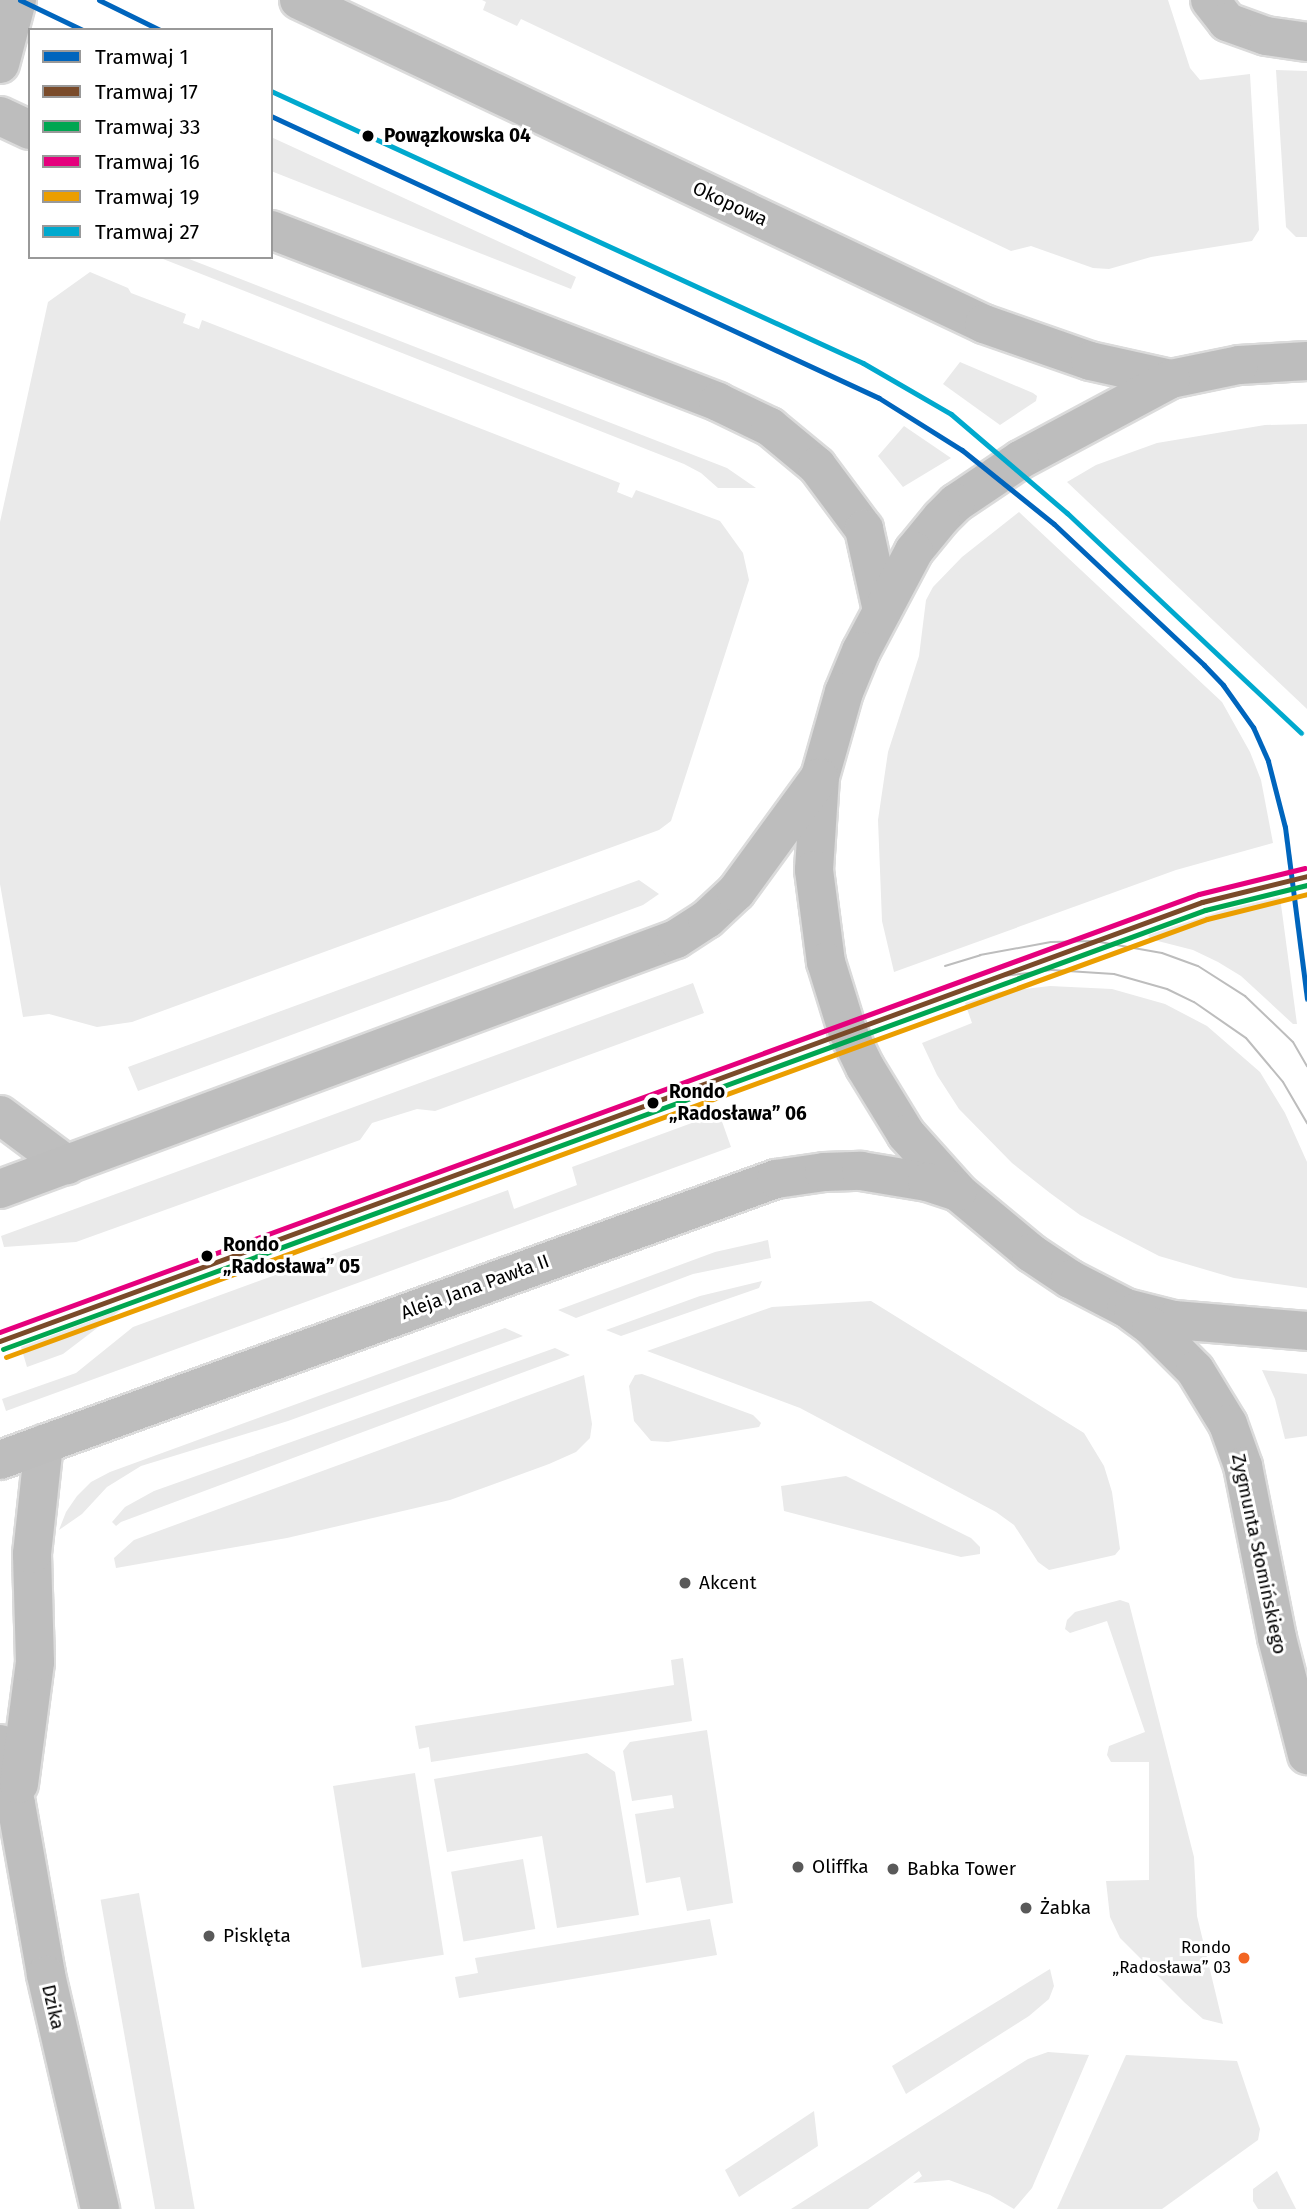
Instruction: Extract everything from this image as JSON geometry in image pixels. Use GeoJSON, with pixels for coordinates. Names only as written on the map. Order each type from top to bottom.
{"type":"FeatureCollection","features":[{"type":"Feature","properties":{"kind":"main road"},"geometry":{"type":"LineString","coordinates":[[0,64],[17,0]]}},
{"type":"Feature","properties":{"kind":"main road","name":"Okopowa"},"geometry":{"type":"LineString","coordinates":[[299,0],[985,324],[1090,361],[1171,379]]}},
{"type":"Feature","properties":{"kind":"main road"},"geometry":{"type":"LineString","coordinates":[[0,116],[28,129]]}},
{"type":"Feature","properties":{"kind":"main road"},"geometry":{"type":"LineString","coordinates":[[273,231],[731,407],[770,427],[817,466],[864,529],[882,610]]}},
{"type":"Feature","properties":{"kind":"main road"},"geometry":{"type":"LineString","coordinates":[[1307,361],[1239,365],[1171,379],[1064,434],[956,503],[914,551],[882,610],[844,691],[820,777],[814,870],[826,962],[853,1043],[884,1101],[914,1144],[959,1193],[1031,1253],[1070,1279],[1126,1308],[1174,1320],[1307,1331]]}},
{"type":"Feature","properties":{"kind":"main road"},"geometry":{"type":"LineString","coordinates":[[0,1189],[676,939],[707,919],[736,892],[820,777]]}},
{"type":"Feature","properties":{"kind":"main road","name":"Aleja Jana Pawła II"},"geometry":{"type":"LineString","coordinates":[[0,1460],[776,1179],[824,1172],[861,1171],[927,1182],[959,1193]]}},
{"type":"Feature","properties":{"kind":"main road","name":"Zygmunta Słomińskiego"},"geometry":{"type":"LineString","coordinates":[[1126,1308],[1152,1326],[1183,1356],[1214,1397],[1228,1424],[1243,1466],[1277,1638],[1307,1755]]}},
{"type":"Feature","properties":{"kind":"street"},"geometry":{"type":"LineString","coordinates":[[1210,0],[1227,22],[1266,36],[1307,42]]}},
{"type":"Feature","properties":{"kind":"street"},"geometry":{"type":"LineString","coordinates":[[0,1115],[67,1165]]}},
{"type":"Feature","properties":{"kind":"street","name":"Dzika"},"geometry":{"type":"LineString","coordinates":[[16,1804],[35,1662],[32,1554],[44,1444]]}},
{"type":"Feature","properties":{"kind":"street","name":"Dzika"},"geometry":{"type":"LineString","coordinates":[[0,1744],[16,1804],[46,1975],[100,2209]]}},
{"type":"Feature","properties":{"kind":"shaded area"},"geometry":{"type":"Polygon","coordinates":[[[482,0],[1168,0],[1190,68],[1200,80],[1250,74],[1259,230],[1252,241],[1151,257],[1109,269],[1093,268],[1031,246],[1011,251],[521,19],[517,26],[483,10],[486,2],[482,0]]]}},
{"type":"Feature","properties":{"kind":"shaded area"},"geometry":{"type":"Polygon","coordinates":[[[1276,70],[1307,71],[1307,237],[1296,237],[1286,227],[1276,70]]]}},
{"type":"Feature","properties":{"kind":"shaded area"},"geometry":{"type":"Polygon","coordinates":[[[273,138],[576,277],[571,289],[273,172],[273,138]]]}},
{"type":"Feature","properties":{"kind":"shaded area"},"geometry":{"type":"Polygon","coordinates":[[[163,259],[189,259],[727,468],[756,488],[718,488],[701,473],[163,259]]]}},
{"type":"Feature","properties":{"kind":"shaded area"},"geometry":{"type":"Polygon","coordinates":[[[90,272],[128,288],[131,293],[186,314],[183,323],[199,329],[202,320],[620,483],[617,492],[632,498],[636,490],[720,521],[743,553],[749,580],[671,821],[659,830],[132,1022],[97,1027],[49,1014],[23,1017],[0,884],[0,522],[48,302],[90,272]]]}},
{"type":"Feature","properties":{"kind":"shaded area"},"geometry":{"type":"Polygon","coordinates":[[[960,362],[1033,393],[1037,396],[1036,401],[1000,425],[943,384],[960,362]]]}},
{"type":"Feature","properties":{"kind":"shaded area"},"geometry":{"type":"Polygon","coordinates":[[[1307,424],[1307,709],[1067,482],[1096,465],[1157,443],[1265,425],[1307,424]]]}},
{"type":"Feature","properties":{"kind":"shaded area"},"geometry":{"type":"Polygon","coordinates":[[[904,426],[951,458],[903,487],[878,456],[904,426]]]}},
{"type":"Feature","properties":{"kind":"shaded area"},"geometry":{"type":"Polygon","coordinates":[[[1019,512],[1222,702],[1250,752],[1261,780],[1273,843],[1176,870],[894,972],[882,921],[878,820],[888,752],[919,656],[926,600],[933,587],[962,557],[1019,512]]]}},
{"type":"Feature","properties":{"kind":"shaded area"},"geometry":{"type":"Polygon","coordinates":[[[639,880],[659,894],[643,905],[248,1051],[138,1091],[128,1067],[639,880]]]}},
{"type":"Feature","properties":{"kind":"shaded area"},"geometry":{"type":"Polygon","coordinates":[[[1280,897],[1297,1024],[1293,1024],[1241,976],[1218,962],[1193,950],[1150,939],[1148,935],[1227,909],[1280,897]]]}},
{"type":"Feature","properties":{"kind":"shaded area"},"geometry":{"type":"Polygon","coordinates":[[[693,983],[704,1013],[435,1111],[417,1109],[372,1123],[360,1140],[76,1242],[4,1247],[1,1236],[693,983]]]}},
{"type":"Feature","properties":{"kind":"shaded area"},"geometry":{"type":"Polygon","coordinates":[[[1050,986],[1112,989],[1165,1004],[1207,1026],[1260,1072],[1285,1113],[1307,1162],[1307,1288],[1234,1278],[1159,1256],[1080,1215],[1050,1193],[1012,1163],[959,1109],[937,1075],[922,1043],[972,1023],[965,1003],[998,992],[1050,986]]]}},
{"type":"Feature","properties":{"kind":"shaded area"},"geometry":{"type":"Polygon","coordinates":[[[719,1113],[731,1147],[6,1411],[2,1399],[76,1373],[133,1327],[508,1190],[514,1209],[577,1185],[572,1167],[719,1113]]]}},
{"type":"Feature","properties":{"kind":"shaded area"},"geometry":{"type":"Polygon","coordinates":[[[768,1240],[771,1258],[693,1274],[576,1318],[558,1310],[715,1252],[768,1240]]]}},
{"type":"Feature","properties":{"kind":"shaded area"},"geometry":{"type":"Polygon","coordinates":[[[762,1281],[759,1288],[621,1336],[606,1330],[700,1296],[762,1281]]]}},
{"type":"Feature","properties":{"kind":"shaded area"},"geometry":{"type":"Polygon","coordinates":[[[871,1301],[1084,1433],[1104,1466],[1112,1492],[1120,1549],[1115,1555],[1049,1570],[1038,1562],[1014,1525],[996,1512],[800,1408],[647,1351],[772,1307],[871,1301]]]}},
{"type":"Feature","properties":{"kind":"shaded area"},"geometry":{"type":"Polygon","coordinates":[[[122,1309],[63,1354],[27,1367],[21,1347],[122,1309]]]}},
{"type":"Feature","properties":{"kind":"shaded area"},"geometry":{"type":"Polygon","coordinates":[[[505,1328],[523,1336],[288,1421],[141,1466],[107,1487],[82,1514],[59,1530],[66,1512],[77,1496],[91,1482],[110,1472],[505,1328]]]}},
{"type":"Feature","properties":{"kind":"shaded area"},"geometry":{"type":"Polygon","coordinates":[[[555,1348],[570,1355],[116,1526],[112,1522],[125,1507],[154,1491],[555,1348]]]}},
{"type":"Feature","properties":{"kind":"shaded area"},"geometry":{"type":"Polygon","coordinates":[[[1262,1370],[1307,1374],[1307,1436],[1285,1439],[1275,1399],[1262,1370]]]}},
{"type":"Feature","properties":{"kind":"shaded area"},"geometry":{"type":"Polygon","coordinates":[[[642,1374],[753,1415],[761,1423],[759,1427],[668,1442],[651,1441],[634,1421],[629,1386],[635,1375],[642,1374]]]}},
{"type":"Feature","properties":{"kind":"shaded area"},"geometry":{"type":"Polygon","coordinates":[[[584,1375],[592,1424],[590,1438],[576,1452],[549,1464],[450,1500],[287,1538],[116,1568],[114,1558],[134,1540],[584,1375]]]}},
{"type":"Feature","properties":{"kind":"shaded area"},"geometry":{"type":"Polygon","coordinates":[[[846,1476],[971,1538],[980,1547],[980,1554],[961,1557],[784,1511],[781,1486],[846,1476]]]}},
{"type":"Feature","properties":{"kind":"shaded area"},"geometry":{"type":"Polygon","coordinates":[[[1120,1600],[1129,1603],[1194,1857],[1197,1916],[1223,2024],[1203,2019],[1184,2002],[1120,1938],[1110,1917],[1106,1881],[1149,1880],[1149,1762],[1111,1762],[1107,1755],[1109,1746],[1145,1732],[1107,1621],[1070,1633],[1065,1629],[1067,1620],[1075,1612],[1120,1600]]]}},
{"type":"Feature","properties":{"kind":"shaded area"},"geometry":{"type":"Polygon","coordinates":[[[683,1658],[692,1721],[431,1762],[429,1747],[419,1749],[415,1726],[674,1685],[671,1660],[683,1658]]]}},
{"type":"Feature","properties":{"kind":"shaded area"},"geometry":{"type":"Polygon","coordinates":[[[707,1730],[733,1903],[687,1911],[680,1877],[646,1883],[635,1814],[674,1808],[672,1795],[632,1801],[623,1751],[630,1742],[707,1730]]]}},
{"type":"Feature","properties":{"kind":"shaded area"},"geometry":{"type":"Polygon","coordinates":[[[587,1753],[615,1772],[639,1915],[557,1928],[542,1836],[447,1852],[434,1779],[587,1753]]]}},
{"type":"Feature","properties":{"kind":"shaded area"},"geometry":{"type":"Polygon","coordinates":[[[415,1773],[444,1955],[362,1968],[333,1786],[415,1773]]]}},
{"type":"Feature","properties":{"kind":"shaded area"},"geometry":{"type":"Polygon","coordinates":[[[523,1859],[535,1929],[463,1942],[451,1872],[523,1859]]]}},
{"type":"Feature","properties":{"kind":"shaded area"},"geometry":{"type":"Polygon","coordinates":[[[139,1893],[195,2209],[155,2209],[101,1900],[139,1893]]]}},
{"type":"Feature","properties":{"kind":"shaded area"},"geometry":{"type":"Polygon","coordinates":[[[710,1919],[717,1955],[459,1998],[455,1977],[478,1973],[475,1958],[710,1919]]]}},
{"type":"Feature","properties":{"kind":"shaded area"},"geometry":{"type":"Polygon","coordinates":[[[1050,1969],[1054,1986],[1049,1999],[1029,2016],[906,2094],[892,2066],[1050,1969]]]}},
{"type":"Feature","properties":{"kind":"shaded area"},"geometry":{"type":"Polygon","coordinates":[[[1048,2052],[1089,2055],[1032,2188],[1014,2209],[990,2195],[949,2180],[913,2183],[922,2176],[919,2171],[868,2209],[791,2209],[1028,2059],[1048,2052]]]}},
{"type":"Feature","properties":{"kind":"shaded area"},"geometry":{"type":"Polygon","coordinates":[[[1126,2055],[1237,2061],[1260,2129],[1258,2140],[1162,2209],[1057,2209],[1126,2055]]]}},
{"type":"Feature","properties":{"kind":"shaded area"},"geometry":{"type":"Polygon","coordinates":[[[814,2111],[818,2146],[739,2197],[725,2170],[814,2111]]]}},
{"type":"Feature","properties":{"kind":"shaded area"},"geometry":{"type":"Polygon","coordinates":[[[1277,2171],[1296,2209],[1258,2209],[1253,2201],[1253,2189],[1277,2171]]]}},
{"type":"Feature","properties":{"kind":"tram line","name":"1"},"geometry":{"type":"LineString","coordinates":[[20,0],[79,28]]}},
{"type":"Feature","properties":{"kind":"tram line","name":"1"},"geometry":{"type":"LineString","coordinates":[[99,0],[156,28]]}},
{"type":"Feature","properties":{"kind":"tram line","name":"27"},"geometry":{"type":"LineString","coordinates":[[273,92],[863,363],[951,414],[1067,513],[1301,733]]}},
{"type":"Feature","properties":{"kind":"tram line","name":"1"},"geometry":{"type":"LineString","coordinates":[[273,117],[879,398],[962,450],[1054,524],[1204,665],[1223,685],[1253,727],[1268,761],[1285,827],[1307,999]]}},
{"type":"Feature","properties":{"kind":"tram line","name":"16"},"geometry":{"type":"LineString","coordinates":[[0,1332],[1199,894],[1305,868]]}},
{"type":"Feature","properties":{"kind":"tram line","name":"17"},"geometry":{"type":"LineString","coordinates":[[0,1341],[1202,902],[1307,876]]}},
{"type":"Feature","properties":{"kind":"tram line","name":"33"},"geometry":{"type":"LineString","coordinates":[[3,1349],[1205,910],[1307,885]]}},
{"type":"Feature","properties":{"kind":"tram line","name":"19"},"geometry":{"type":"LineString","coordinates":[[6,1357],[1207,919],[1307,894]]}},
{"type":"Feature","properties":{"kind":"tram line"},"geometry":{"type":"LineString","coordinates":[[945,966],[980,955],[1051,942],[1094,941],[1162,953],[1198,966],[1245,996],[1293,1042],[1307,1066]]}},
{"type":"Feature","properties":{"kind":"tram line"},"geometry":{"type":"LineString","coordinates":[[963,989],[1003,976],[1052,970],[1114,974],[1167,989],[1194,1002],[1246,1038],[1283,1082],[1307,1123]]}},
{"type":"Feature","properties":{"kind":"place","name":"Powązkowska 04"},"geometry":{"type":"Point","coordinates":[368,136]}},
{"type":"Feature","properties":{"kind":"place","name":"Rondo „Radosława” 06"},"geometry":{"type":"Point","coordinates":[653,1103]}},
{"type":"Feature","properties":{"kind":"place","name":"Rondo „Radosława” 05"},"geometry":{"type":"Point","coordinates":[207,1256]}},
{"type":"Feature","properties":{"kind":"place","name":"Akcent"},"geometry":{"type":"Point","coordinates":[685,1583]}},
{"type":"Feature","properties":{"kind":"place","name":"Oliffka"},"geometry":{"type":"Point","coordinates":[798,1867]}},
{"type":"Feature","properties":{"kind":"place","name":"Babka Tower"},"geometry":{"type":"Point","coordinates":[893,1869]}},
{"type":"Feature","properties":{"kind":"place","name":"Żabka"},"geometry":{"type":"Point","coordinates":[1026,1908]}},
{"type":"Feature","properties":{"kind":"place","name":"Pisklęta"},"geometry":{"type":"Point","coordinates":[209,1936]}},
{"type":"Feature","properties":{"kind":"place","name":"Rondo „Radosława” 03"},"geometry":{"type":"Point","coordinates":[1244,1958]}}]}
